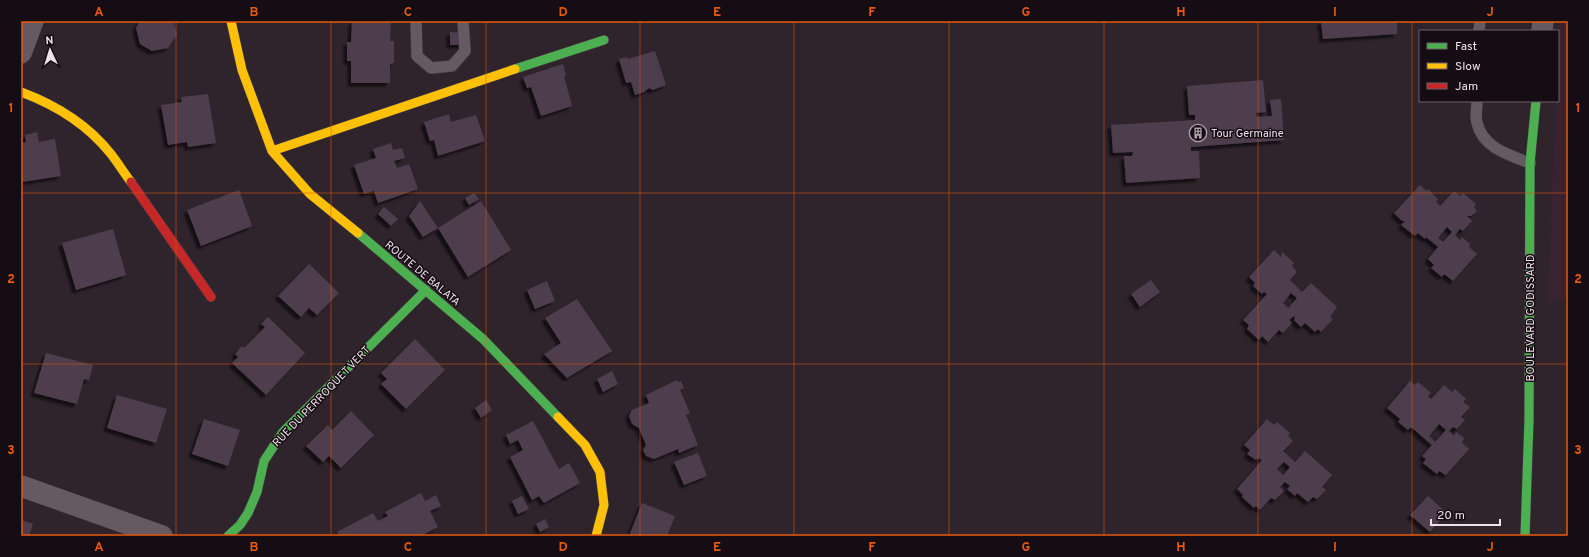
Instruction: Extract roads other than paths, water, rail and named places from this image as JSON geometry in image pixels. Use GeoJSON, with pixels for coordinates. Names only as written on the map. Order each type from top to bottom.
{"type":"FeatureCollection","features":[{"type":"Feature","properties":{"kind":"street"},"geometry":{"type":"LineString","coordinates":[[21,53],[34,21]]}},
{"type":"Feature","properties":{"kind":"street","name":"ROUTE DE BALATA"},"geometry":{"type":"LineString","coordinates":[[231,21],[242,70],[272,151],[310,194],[483,339],[584,445],[600,472],[604,505],[596,536]]}},
{"type":"Feature","properties":{"kind":"street"},"geometry":{"type":"LineString","coordinates":[[272,151],[604,40]]}},
{"type":"Feature","properties":{"kind":"street"},"geometry":{"type":"LineString","coordinates":[[21,92],[40,99],[63,111],[93,134],[111,154],[211,297]]}},
{"type":"Feature","properties":{"kind":"street","name":"BOULEVARD GODISSARD"},"geometry":{"type":"LineString","coordinates":[[1525,536],[1530,420],[1530,163],[1536,102]]}},
{"type":"Feature","properties":{"kind":"street","name":"RUE DU PERROQUET VERT"},"geometry":{"type":"LineString","coordinates":[[228,536],[235,531],[247,517],[255,500],[262,466],[271,447],[283,432],[426,290]]}},
{"type":"Feature","properties":{"kind":"street"},"geometry":{"type":"LineString","coordinates":[[21,486],[162,536]]}},
{"type":"Feature","properties":{"kind":"lane"},"geometry":{"type":"LineString","coordinates":[[416,21],[417,56],[431,68],[452,66],[464,51],[463,21]]}},
{"type":"Feature","properties":{"kind":"lane"},"geometry":{"type":"LineString","coordinates":[[1477,102],[1476,123],[1486,142],[1510,155],[1530,163]]}},
{"type":"Feature","properties":{"kind":"place","name":"Tour Germaine"},"geometry":{"type":"Point","coordinates":[1198,133]}}]}
